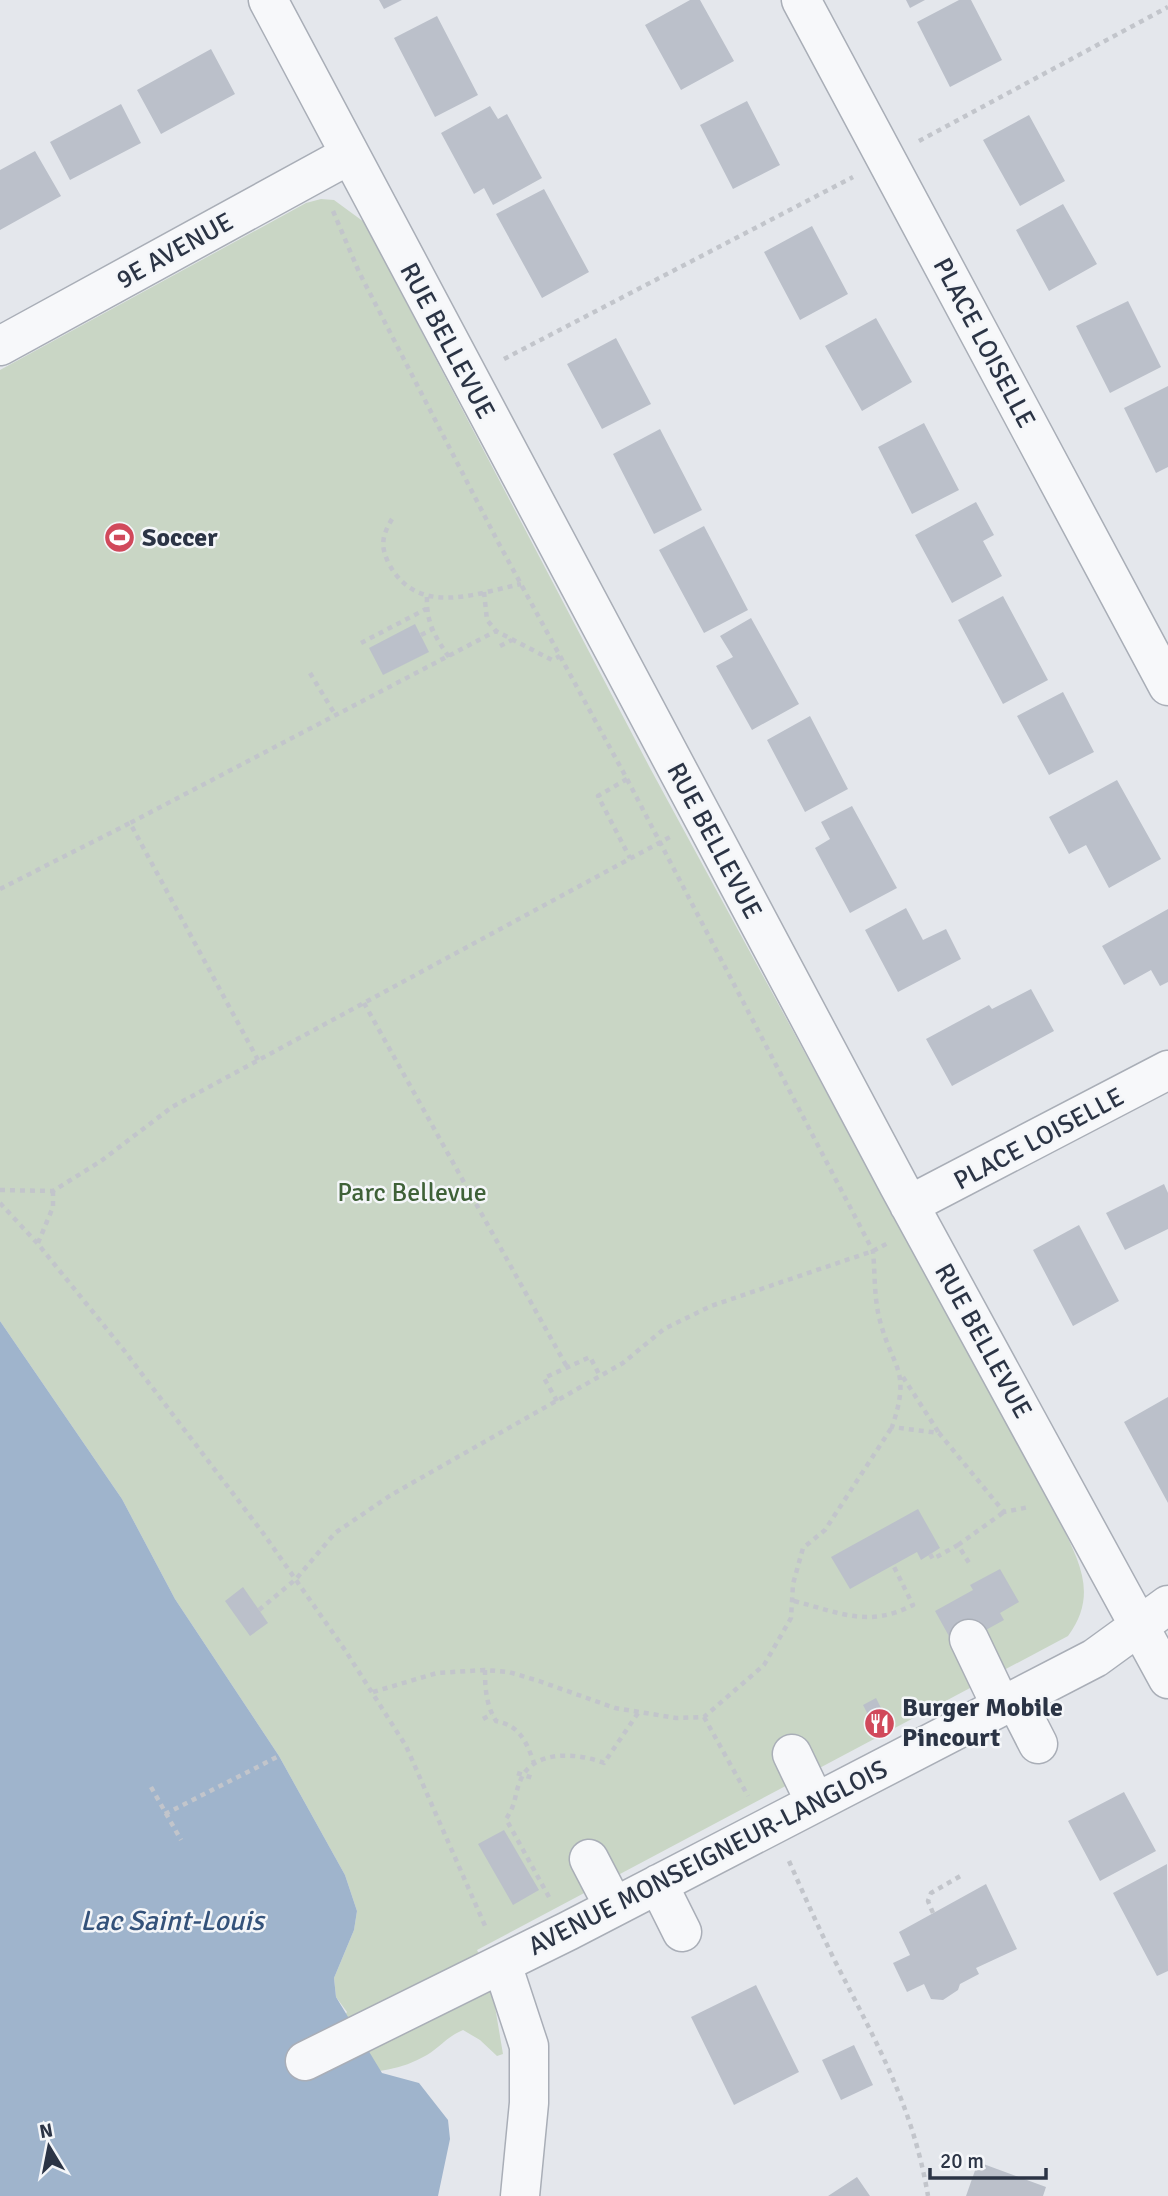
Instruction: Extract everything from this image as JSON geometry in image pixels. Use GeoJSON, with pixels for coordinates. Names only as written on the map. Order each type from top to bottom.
{"type":"FeatureCollection","features":[{"type":"Feature","properties":{"kind":"street","name":"RUE BELLEVUE"},"geometry":{"type":"LineString","coordinates":[[268,0],[909,1205],[1153,1615],[1168,1679]]}},
{"type":"Feature","properties":{"kind":"street","name":"PLACE LOISELLE"},"geometry":{"type":"LineString","coordinates":[[801,0],[1168,686]]}},
{"type":"Feature","properties":{"kind":"street","name":"9E AVENUE"},"geometry":{"type":"LineString","coordinates":[[0,346],[349,155]]}},
{"type":"Feature","properties":{"kind":"street","name":"PLACE LOISELLE"},"geometry":{"type":"LineString","coordinates":[[909,1205],[1168,1070]]}},
{"type":"Feature","properties":{"kind":"street","name":"AVENUE MONSEIGNEUR-LANGLOIS"},"geometry":{"type":"LineString","coordinates":[[305,2061],[614,1907],[1095,1658],[1153,1615]]}},
{"type":"Feature","properties":{"kind":"street"},"geometry":{"type":"LineString","coordinates":[[969,1639],[1038,1744]]}},
{"type":"Feature","properties":{"kind":"street"},"geometry":{"type":"LineString","coordinates":[[792,1754],[815,1802]]}},
{"type":"Feature","properties":{"kind":"street"},"geometry":{"type":"LineString","coordinates":[[589,1858],[614,1907]]}},
{"type":"Feature","properties":{"kind":"street"},"geometry":{"type":"LineString","coordinates":[[658,1884],[682,1932]]}},
{"type":"Feature","properties":{"kind":"street"},"geometry":{"type":"LineString","coordinates":[[502,1964],[529,2046],[529,2103],[520,2196]]}},
{"type":"Feature","properties":{"kind":"path"},"geometry":{"type":"LineString","coordinates":[[915,144],[1168,7]]}},
{"type":"Feature","properties":{"kind":"path"},"geometry":{"type":"LineString","coordinates":[[502,360],[854,177]]}},
{"type":"Feature","properties":{"kind":"path","name":"RUE BELLEVUE"},"geometry":{"type":"LineString","coordinates":[[330,200],[338,226],[359,272],[873,1251],[879,1316],[902,1376],[901,1401],[892,1427],[825,1530],[803,1548],[793,1584],[791,1618],[764,1665],[704,1717]]}},
{"type":"Feature","properties":{"kind":"path"},"geometry":{"type":"LineString","coordinates":[[392,519],[382,535],[383,552],[396,575],[415,593],[432,599],[522,584]]}},
{"type":"Feature","properties":{"kind":"path"},"geometry":{"type":"LineString","coordinates":[[484,592],[487,620],[496,631],[552,660],[560,656]]}},
{"type":"Feature","properties":{"kind":"path"},"geometry":{"type":"LineString","coordinates":[[426,597],[431,630],[449,657]]}},
{"type":"Feature","properties":{"kind":"path"},"geometry":{"type":"LineString","coordinates":[[362,643],[426,609]]}},
{"type":"Feature","properties":{"kind":"path"},"geometry":{"type":"LineString","coordinates":[[421,635],[431,630]]}},
{"type":"Feature","properties":{"kind":"path"},"geometry":{"type":"LineString","coordinates":[[0,889],[496,631]]}},
{"type":"Feature","properties":{"kind":"path"},"geometry":{"type":"LineString","coordinates":[[500,646],[512,640]]}},
{"type":"Feature","properties":{"kind":"path"},"geometry":{"type":"LineString","coordinates":[[310,673],[336,716]]}},
{"type":"Feature","properties":{"kind":"path"},"geometry":{"type":"LineString","coordinates":[[627,779],[598,796],[630,859]]}},
{"type":"Feature","properties":{"kind":"path"},"geometry":{"type":"LineString","coordinates":[[130,823],[258,1060]]}},
{"type":"Feature","properties":{"kind":"path"},"geometry":{"type":"LineString","coordinates":[[0,1190],[53,1191],[102,1161],[172,1107],[659,842]]}},
{"type":"Feature","properties":{"kind":"path"},"geometry":{"type":"LineString","coordinates":[[364,1003],[567,1367]]}},
{"type":"Feature","properties":{"kind":"path"},"geometry":{"type":"LineString","coordinates":[[38,1244],[53,1207],[53,1191]]}},
{"type":"Feature","properties":{"kind":"path"},"geometry":{"type":"LineString","coordinates":[[0,1203],[38,1244],[148,1380],[296,1579],[373,1692],[406,1746],[502,1964]]}},
{"type":"Feature","properties":{"kind":"path"},"geometry":{"type":"LineString","coordinates":[[259,1610],[296,1579],[335,1533],[391,1495],[623,1363],[664,1329],[711,1306],[873,1251]]}},
{"type":"Feature","properties":{"kind":"path"},"geometry":{"type":"LineString","coordinates":[[557,1401],[544,1378],[590,1357],[600,1376]]}},
{"type":"Feature","properties":{"kind":"path"},"geometry":{"type":"LineString","coordinates":[[902,1376],[939,1433],[1004,1513]]}},
{"type":"Feature","properties":{"kind":"path"},"geometry":{"type":"LineString","coordinates":[[892,1427],[939,1433]]}},
{"type":"Feature","properties":{"kind":"path"},"geometry":{"type":"LineString","coordinates":[[930,1554],[933,1559],[1004,1513],[1037,1504]]}},
{"type":"Feature","properties":{"kind":"path"},"geometry":{"type":"LineString","coordinates":[[958,1545],[971,1566]]}},
{"type":"Feature","properties":{"kind":"path"},"geometry":{"type":"LineString","coordinates":[[794,1601],[866,1619],[890,1617],[914,1605],[893,1565]]}},
{"type":"Feature","properties":{"kind":"path"},"geometry":{"type":"LineString","coordinates":[[373,1692],[437,1672],[485,1670],[509,1672],[615,1708],[638,1713],[676,1718],[704,1717],[753,1805]]}},
{"type":"Feature","properties":{"kind":"path"},"geometry":{"type":"LineString","coordinates":[[485,1670],[485,1695],[492,1714],[496,1721],[513,1724],[521,1734],[534,1763]]}},
{"type":"Feature","properties":{"kind":"path"},"geometry":{"type":"LineString","coordinates":[[540,1902],[550,1896],[506,1819],[517,1803],[520,1774],[534,1763],[548,1757],[569,1756],[604,1763],[638,1713]]}},
{"type":"Feature","properties":{"kind":"path"},"geometry":{"type":"LineString","coordinates":[[483,1719],[492,1714]]}},
{"type":"Feature","properties":{"kind":"path"},"geometry":{"type":"LineString","coordinates":[[165,1814],[279,1756]]}},
{"type":"Feature","properties":{"kind":"path"},"geometry":{"type":"LineString","coordinates":[[520,1774],[533,1778]]}},
{"type":"Feature","properties":{"kind":"path"},"geometry":{"type":"LineString","coordinates":[[152,1787],[181,1840]]}},
{"type":"Feature","properties":{"kind":"path"},"geometry":{"type":"LineString","coordinates":[[784,1850],[835,1960],[893,2072],[922,2158],[928,2196]]}},
{"type":"Feature","properties":{"kind":"path"},"geometry":{"type":"LineString","coordinates":[[933,1913],[928,1900],[931,1893],[964,1874]]}},
{"type":"Feature","properties":{"kind":"green space","name":"Parc Bellevue"},"geometry":{"type":"Polygon","coordinates":[[[321,199],[334,200],[364,222],[650,768],[1060,1522],[1079,1565],[1084,1593],[1077,1621],[1068,1636],[477,1950],[490,1977],[503,2054],[497,2056],[480,2040],[463,2030],[413,2062],[384,2070],[355,2073],[310,2072],[347,2012],[336,1997],[334,1978],[354,1930],[357,1911],[345,1875],[279,1756],[175,1599],[122,1499],[0,1321],[0,370],[306,203],[321,199]]]}},
{"type":"Feature","properties":{"kind":"water","name":"Lac Saint-Louis"},"geometry":{"type":"Polygon","coordinates":[[[0,1321],[122,1499],[175,1599],[279,1756],[345,1875],[357,1911],[354,1930],[334,1978],[336,1997],[382,2073],[419,2083],[448,2120],[450,2139],[438,2196],[0,2196],[0,1321]]]}},
{"type":"Feature","properties":{"kind":"building"},"geometry":{"type":"Polygon","coordinates":[[[379,0],[402,0],[384,9],[379,0]]]}},
{"type":"Feature","properties":{"kind":"building"},"geometry":{"type":"Polygon","coordinates":[[[690,0],[700,0],[734,61],[681,90],[645,25],[690,0]]]}},
{"type":"Feature","properties":{"kind":"building"},"geometry":{"type":"Polygon","coordinates":[[[906,0],[925,0],[910,8],[906,0]]]}},
{"type":"Feature","properties":{"kind":"building"},"geometry":{"type":"Polygon","coordinates":[[[959,0],[971,0],[1002,60],[950,87],[917,22],[959,0]]]}},
{"type":"Feature","properties":{"kind":"building"},"geometry":{"type":"Polygon","coordinates":[[[437,16],[478,95],[435,117],[394,38],[437,16]]]}},
{"type":"Feature","properties":{"kind":"building"},"geometry":{"type":"Polygon","coordinates":[[[211,49],[235,94],[161,134],[137,90],[211,49]]]}},
{"type":"Feature","properties":{"kind":"building"},"geometry":{"type":"Polygon","coordinates":[[[747,101],[780,165],[733,189],[700,125],[747,101]]]}},
{"type":"Feature","properties":{"kind":"building"},"geometry":{"type":"Polygon","coordinates":[[[121,104],[141,143],[70,180],[50,142],[121,104]]]}},
{"type":"Feature","properties":{"kind":"building"},"geometry":{"type":"Polygon","coordinates":[[[490,106],[498,119],[507,114],[542,178],[493,205],[484,188],[474,194],[441,133],[490,106]]]}},
{"type":"Feature","properties":{"kind":"building"},"geometry":{"type":"Polygon","coordinates":[[[1029,115],[1065,181],[1020,206],[983,140],[1029,115]]]}},
{"type":"Feature","properties":{"kind":"building"},"geometry":{"type":"Polygon","coordinates":[[[35,151],[61,196],[0,230],[0,170],[35,151]]]}},
{"type":"Feature","properties":{"kind":"building"},"geometry":{"type":"Polygon","coordinates":[[[544,189],[589,272],[542,298],[496,214],[544,189]]]}},
{"type":"Feature","properties":{"kind":"building"},"geometry":{"type":"Polygon","coordinates":[[[1063,204],[1097,264],[1049,291],[1016,230],[1063,204]]]}},
{"type":"Feature","properties":{"kind":"building"},"geometry":{"type":"Polygon","coordinates":[[[812,226],[848,294],[800,320],[764,252],[812,226]]]}},
{"type":"Feature","properties":{"kind":"building"},"geometry":{"type":"Polygon","coordinates":[[[1128,301],[1161,367],[1110,393],[1076,326],[1128,301]]]}},
{"type":"Feature","properties":{"kind":"building"},"geometry":{"type":"Polygon","coordinates":[[[876,318],[912,382],[862,411],[825,346],[876,318]]]}},
{"type":"Feature","properties":{"kind":"building"},"geometry":{"type":"Polygon","coordinates":[[[616,338],[651,404],[602,429],[567,364],[616,338]]]}},
{"type":"Feature","properties":{"kind":"building"},"geometry":{"type":"Polygon","coordinates":[[[1168,386],[1168,467],[1156,473],[1124,408],[1168,386]]]}},
{"type":"Feature","properties":{"kind":"building"},"geometry":{"type":"Polygon","coordinates":[[[924,423],[959,490],[912,514],[878,447],[924,423]]]}},
{"type":"Feature","properties":{"kind":"building"},"geometry":{"type":"Polygon","coordinates":[[[660,429],[702,510],[654,534],[613,454],[660,429]]]}},
{"type":"Feature","properties":{"kind":"building"},"geometry":{"type":"Polygon","coordinates":[[[976,502],[994,535],[983,541],[1002,576],[952,603],[915,535],[976,502]]]}},
{"type":"Feature","properties":{"kind":"building"},"geometry":{"type":"Polygon","coordinates":[[[704,526],[748,610],[704,633],[659,550],[704,526]]]}},
{"type":"Feature","properties":{"kind":"building"},"geometry":{"type":"Polygon","coordinates":[[[1003,596],[1048,680],[1003,704],[958,620],[1003,596]]]}},
{"type":"Feature","properties":{"kind":"building"},"geometry":{"type":"Polygon","coordinates":[[[751,618],[799,704],[752,730],[716,666],[733,657],[720,636],[751,618]]]}},
{"type":"Feature","properties":{"kind":"building"},"geometry":{"type":"Polygon","coordinates":[[[415,624],[429,652],[383,675],[369,648],[415,624]]]}},
{"type":"Feature","properties":{"kind":"building"},"geometry":{"type":"Polygon","coordinates":[[[1063,692],[1094,752],[1049,775],[1017,716],[1063,692]]]}},
{"type":"Feature","properties":{"kind":"building"},"geometry":{"type":"Polygon","coordinates":[[[810,716],[848,789],[805,812],[767,740],[810,716]]]}},
{"type":"Feature","properties":{"kind":"building"},"geometry":{"type":"Polygon","coordinates":[[[1117,780],[1161,859],[1109,888],[1086,845],[1069,854],[1049,817],[1117,780]]]}},
{"type":"Feature","properties":{"kind":"building"},"geometry":{"type":"Polygon","coordinates":[[[852,806],[897,888],[850,913],[815,848],[830,839],[821,822],[852,806]]]}},
{"type":"Feature","properties":{"kind":"building"},"geometry":{"type":"Polygon","coordinates":[[[906,908],[923,940],[946,929],[961,959],[898,992],[865,930],[906,908]]]}},
{"type":"Feature","properties":{"kind":"building"},"geometry":{"type":"Polygon","coordinates":[[[1168,909],[1168,982],[1160,986],[1151,970],[1124,985],[1102,946],[1168,909]]]}},
{"type":"Feature","properties":{"kind":"building"},"geometry":{"type":"Polygon","coordinates":[[[1031,989],[1054,1031],[952,1086],[926,1039],[989,1005],[992,1009],[1031,989]]]}},
{"type":"Feature","properties":{"kind":"building"},"geometry":{"type":"Polygon","coordinates":[[[1164,1184],[1168,1193],[1168,1229],[1125,1250],[1106,1213],[1164,1184]]]}},
{"type":"Feature","properties":{"kind":"building"},"geometry":{"type":"Polygon","coordinates":[[[1079,1225],[1119,1301],[1073,1326],[1033,1250],[1079,1225]]]}},
{"type":"Feature","properties":{"kind":"building"},"geometry":{"type":"Polygon","coordinates":[[[1168,1397],[1168,1503],[1124,1422],[1168,1397]]]}},
{"type":"Feature","properties":{"kind":"building"},"geometry":{"type":"Polygon","coordinates":[[[918,1509],[940,1548],[921,1560],[917,1552],[850,1589],[831,1557],[918,1509]]]}},
{"type":"Feature","properties":{"kind":"building"},"geometry":{"type":"Polygon","coordinates":[[[1000,1569],[1019,1602],[1000,1613],[1004,1620],[955,1647],[935,1611],[973,1590],[970,1585],[1000,1569]]]}},
{"type":"Feature","properties":{"kind":"building"},"geometry":{"type":"Polygon","coordinates":[[[243,1587],[268,1623],[250,1636],[225,1601],[243,1587]]]}},
{"type":"Feature","properties":{"kind":"building"},"geometry":{"type":"Polygon","coordinates":[[[876,1698],[889,1724],[876,1730],[863,1705],[876,1698]]]}},
{"type":"Feature","properties":{"kind":"building"},"geometry":{"type":"Polygon","coordinates":[[[1124,1792],[1156,1851],[1100,1881],[1068,1821],[1124,1792]]]}},
{"type":"Feature","properties":{"kind":"building"},"geometry":{"type":"Polygon","coordinates":[[[504,1830],[539,1890],[513,1905],[478,1844],[504,1830]]]}},
{"type":"Feature","properties":{"kind":"building"},"geometry":{"type":"Polygon","coordinates":[[[1167,1864],[1168,1971],[1157,1976],[1113,1893],[1167,1864]]]}},
{"type":"Feature","properties":{"kind":"building"},"geometry":{"type":"Polygon","coordinates":[[[986,1884],[1017,1949],[976,1968],[979,1974],[960,1984],[958,1990],[943,2000],[931,1999],[924,1984],[907,1992],[893,1963],[910,1955],[899,1932],[986,1884]]]}},
{"type":"Feature","properties":{"kind":"building"},"geometry":{"type":"Polygon","coordinates":[[[756,1985],[799,2072],[734,2105],[691,2017],[756,1985]]]}},
{"type":"Feature","properties":{"kind":"building"},"geometry":{"type":"Polygon","coordinates":[[[854,2045],[873,2085],[841,2100],[822,2060],[854,2045]]]}},
{"type":"Feature","properties":{"kind":"building"},"geometry":{"type":"Polygon","coordinates":[[[978,2162],[1046,2187],[1043,2196],[966,2196],[978,2162]]]}},
{"type":"Feature","properties":{"kind":"building"},"geometry":{"type":"Polygon","coordinates":[[[857,2177],[870,2196],[828,2196],[857,2177]]]}},
{"type":"Feature","properties":{"kind":"place","name":"Soccer"},"geometry":{"type":"Point","coordinates":[119,538]}},
{"type":"Feature","properties":{"kind":"place","name":"Burger Mobile Pincourt"},"geometry":{"type":"Point","coordinates":[879,1723]}}]}
